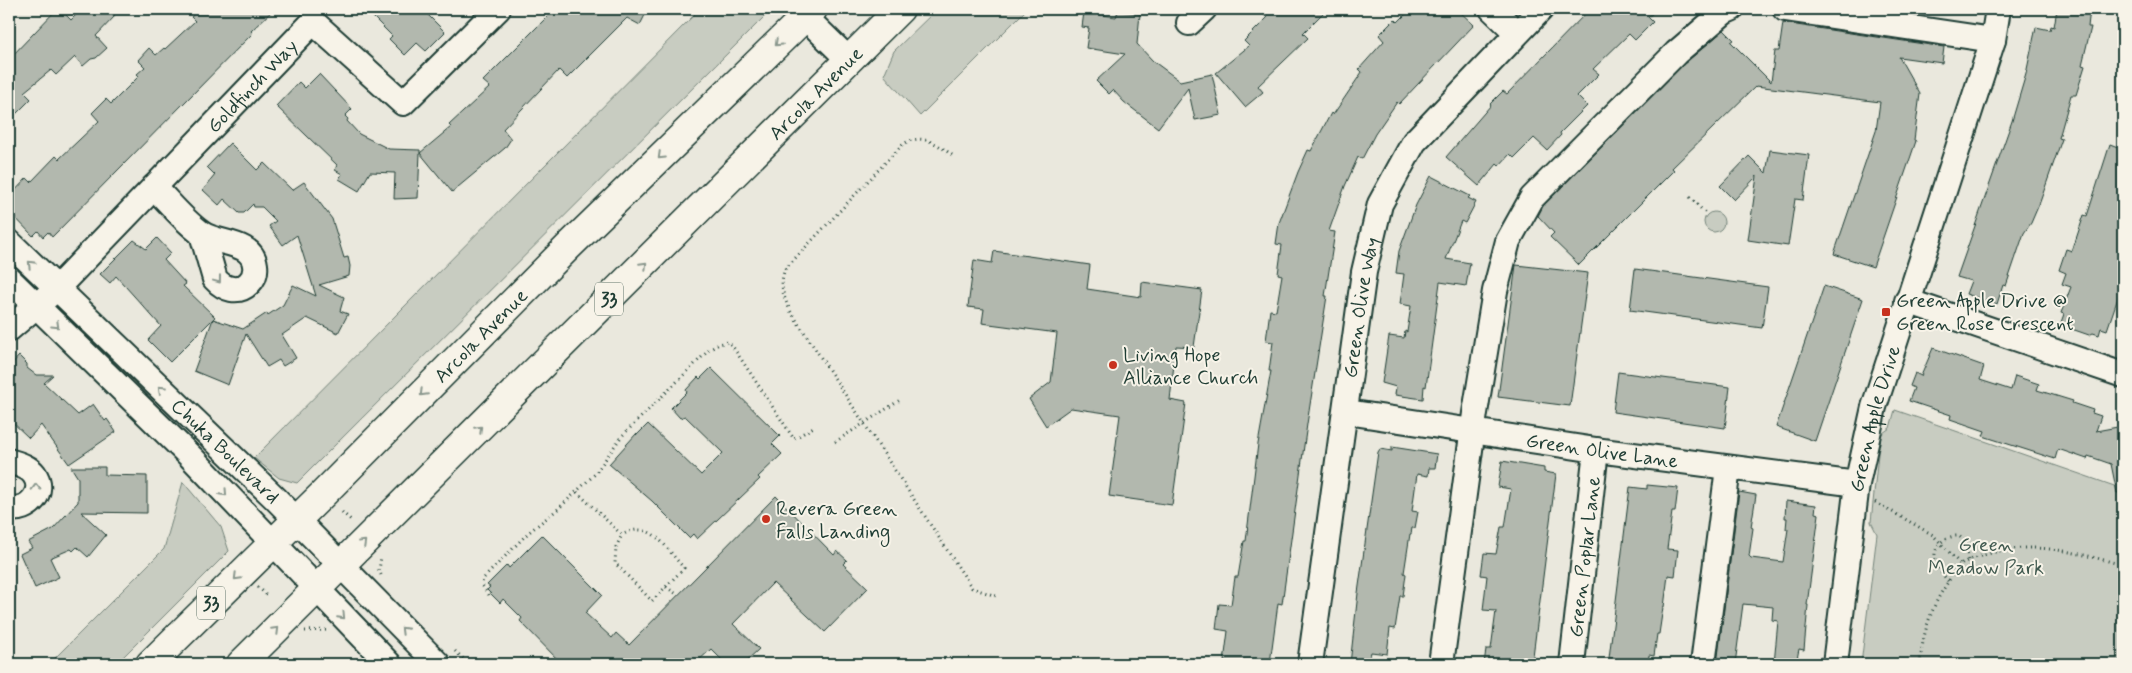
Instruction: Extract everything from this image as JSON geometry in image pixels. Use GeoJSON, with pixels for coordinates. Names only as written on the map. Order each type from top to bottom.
{"type":"FeatureCollection","features":[{"type":"Feature","properties":{"kind":"main road","name":"Arcola Avenue"},"geometry":{"type":"LineString","coordinates":[[241,664],[900,9]]}},
{"type":"Feature","properties":{"kind":"main road","name":"Arcola Avenue"},"geometry":{"type":"LineString","coordinates":[[150,664],[568,247],[809,13]]}},
{"type":"Feature","properties":{"kind":"street","name":"Goldfinch Way"},"geometry":{"type":"LineString","coordinates":[[9,329],[56,289],[313,22],[403,103],[498,9]]}},
{"type":"Feature","properties":{"kind":"street"},"geometry":{"type":"LineString","coordinates":[[1492,9],[1517,33]]}},
{"type":"Feature","properties":{"kind":"street","name":"Green Olive Way"},"geometry":{"type":"LineString","coordinates":[[1310,664],[1364,272],[1380,204],[1414,142],[1541,9]]}},
{"type":"Feature","properties":{"kind":"street"},"geometry":{"type":"LineString","coordinates":[[1441,664],[1472,431],[1495,291],[1508,241],[1532,198],[1676,53],[1724,12],[1731,9]]}},
{"type":"Feature","properties":{"kind":"street"},"geometry":{"type":"LineString","coordinates":[[1785,9],[1992,40]]}},
{"type":"Feature","properties":{"kind":"street","name":"Green Apple Drive"},"geometry":{"type":"LineString","coordinates":[[1835,664],[1857,484],[1874,408],[1992,40],[1998,9]]}},
{"type":"Feature","properties":{"kind":"street"},"geometry":{"type":"LineString","coordinates":[[809,13],[849,60]]}},
{"type":"Feature","properties":{"kind":"street"},"geometry":{"type":"LineString","coordinates":[[154,187],[202,234]]}},
{"type":"Feature","properties":{"kind":"street","name":"Chuka Boulevard"},"geometry":{"type":"LineString","coordinates":[[9,242],[296,520],[340,566],[443,654]]}},
{"type":"Feature","properties":{"kind":"street","name":"Chuka Boulevard"},"geometry":{"type":"LineString","coordinates":[[9,279],[191,457],[316,590],[389,664]]}},
{"type":"Feature","properties":{"kind":"street"},"geometry":{"type":"LineString","coordinates":[[1907,301],[2123,375]]}},
{"type":"Feature","properties":{"kind":"street","name":"Green Olive Lane"},"geometry":{"type":"LineString","coordinates":[[1346,412],[1596,450],[1857,484]]}},
{"type":"Feature","properties":{"kind":"street","name":"Green Poplar Lane"},"geometry":{"type":"LineString","coordinates":[[1572,664],[1596,450]]}},
{"type":"Feature","properties":{"kind":"street"},"geometry":{"type":"LineString","coordinates":[[9,462],[28,468],[34,474],[38,488],[36,496],[26,507],[18,509],[9,508]]}},
{"type":"Feature","properties":{"kind":"street"},"geometry":{"type":"LineString","coordinates":[[1703,664],[1728,468]]}},
{"type":"Feature","properties":{"kind":"path"},"geometry":{"type":"LineString","coordinates":[[952,155],[934,142],[922,138],[912,139],[903,144],[785,268],[781,288],[791,312],[972,588],[999,597]]}},
{"type":"Feature","properties":{"kind":"path"},"geometry":{"type":"LineString","coordinates":[[1690,197],[1708,215]]}},
{"type":"Feature","properties":{"kind":"path"},"geometry":{"type":"LineString","coordinates":[[488,595],[482,584],[483,579],[528,533],[577,492],[594,474],[631,427],[709,350],[719,344],[728,342],[732,347],[794,439],[815,426]]}},
{"type":"Feature","properties":{"kind":"path"},"geometry":{"type":"LineString","coordinates":[[835,442],[900,400]]}},
{"type":"Feature","properties":{"kind":"path"},"geometry":{"type":"LineString","coordinates":[[1857,484],[1876,503],[1933,534],[1940,544],[1961,565]]}},
{"type":"Feature","properties":{"kind":"path"},"geometry":{"type":"LineString","coordinates":[[577,492],[622,535]]}},
{"type":"Feature","properties":{"kind":"path"},"geometry":{"type":"LineString","coordinates":[[342,512],[354,523]]}},
{"type":"Feature","properties":{"kind":"path"},"geometry":{"type":"LineString","coordinates":[[635,529],[649,531],[684,568],[652,601],[620,570],[616,563],[616,547],[622,535],[635,529]]}},
{"type":"Feature","properties":{"kind":"path"},"geometry":{"type":"LineString","coordinates":[[1948,581],[1935,559],[1936,551],[1947,537],[1959,536],[1966,542],[1968,561]]}},
{"type":"Feature","properties":{"kind":"path"},"geometry":{"type":"LineString","coordinates":[[1920,664],[1922,641],[1927,624],[1948,581],[1961,565],[1968,561],[2002,550],[2026,547],[2057,549],[2123,565]]}},
{"type":"Feature","properties":{"kind":"path"},"geometry":{"type":"LineString","coordinates":[[382,578],[379,570],[383,552]]}},
{"type":"Feature","properties":{"kind":"path"},"geometry":{"type":"LineString","coordinates":[[258,587],[269,597]]}},
{"type":"Feature","properties":{"kind":"path"},"geometry":{"type":"LineString","coordinates":[[666,587],[678,595]]}},
{"type":"Feature","properties":{"kind":"path"},"geometry":{"type":"LineString","coordinates":[[302,629],[306,631],[328,630],[333,634]]}},
{"type":"Feature","properties":{"kind":"path"},"geometry":{"type":"LineString","coordinates":[[443,654],[469,664]]}},
{"type":"Feature","properties":{"kind":"green space"},"geometry":{"type":"Polygon","coordinates":[[[700,9],[772,9],[297,483],[279,478],[254,458],[700,9]]]}},
{"type":"Feature","properties":{"kind":"green space"},"geometry":{"type":"Polygon","coordinates":[[[937,9],[1027,9],[920,116],[884,75],[894,51],[937,9]]]}},
{"type":"Feature","properties":{"kind":"green space"},"geometry":{"type":"Polygon","coordinates":[[[1710,212],[1718,212],[1724,218],[1724,226],[1718,232],[1710,232],[1704,226],[1704,218],[1710,212]]]}},
{"type":"Feature","properties":{"kind":"green space","name":"Green Meadow Park"},"geometry":{"type":"Polygon","coordinates":[[[1895,410],[2123,489],[2123,664],[1861,664],[1877,534],[1871,522],[1880,435],[1890,428],[1895,410]]]}},
{"type":"Feature","properties":{"kind":"green space"},"geometry":{"type":"Polygon","coordinates":[[[183,482],[221,527],[229,551],[116,664],[49,664],[164,549],[183,482]]]}},
{"type":"Feature","properties":{"kind":"building"},"geometry":{"type":"Polygon","coordinates":[[[57,9],[60,9],[71,20],[82,9],[107,9],[115,16],[96,36],[107,48],[83,66],[75,57],[56,75],[51,70],[24,92],[31,99],[9,121],[9,59],[57,9]]]}},
{"type":"Feature","properties":{"kind":"building"},"geometry":{"type":"Polygon","coordinates":[[[200,9],[274,9],[251,31],[253,33],[52,237],[48,232],[43,237],[38,231],[33,236],[9,211],[9,197],[27,178],[31,182],[56,156],[59,159],[99,121],[92,113],[106,99],[111,104],[139,76],[137,74],[145,67],[138,60],[149,48],[156,55],[165,49],[195,21],[191,17],[200,9]]]}},
{"type":"Feature","properties":{"kind":"building"},"geometry":{"type":"Polygon","coordinates":[[[365,9],[422,9],[445,32],[426,51],[417,43],[405,55],[389,39],[392,36],[365,9]]]}},
{"type":"Feature","properties":{"kind":"building"},"geometry":{"type":"Polygon","coordinates":[[[555,9],[648,9],[640,25],[627,18],[567,78],[559,70],[503,129],[511,139],[505,148],[452,192],[420,153],[451,127],[449,125],[490,87],[483,81],[555,9]]]}},
{"type":"Feature","properties":{"kind":"building"},"geometry":{"type":"Polygon","coordinates":[[[1258,9],[1327,9],[1303,33],[1308,38],[1258,86],[1263,92],[1245,107],[1216,73],[1249,46],[1244,41],[1267,18],[1258,9]]]}},
{"type":"Feature","properties":{"kind":"building"},"geometry":{"type":"Polygon","coordinates":[[[1411,9],[1457,9],[1474,25],[1399,104],[1397,102],[1375,134],[1362,159],[1358,157],[1345,186],[1329,231],[1335,232],[1325,296],[1327,296],[1282,604],[1278,603],[1270,663],[1252,660],[1251,664],[1224,662],[1228,631],[1216,629],[1219,604],[1231,605],[1235,577],[1238,577],[1244,541],[1246,541],[1258,444],[1271,371],[1269,371],[1273,342],[1266,341],[1270,310],[1276,311],[1282,275],[1278,274],[1282,245],[1276,244],[1279,223],[1308,150],[1311,151],[1331,113],[1333,115],[1362,72],[1359,69],[1384,41],[1379,35],[1395,19],[1398,22],[1411,9]]]}},
{"type":"Feature","properties":{"kind":"building"},"geometry":{"type":"Polygon","coordinates":[[[1590,9],[1658,9],[1648,17],[1653,22],[1635,40],[1629,34],[1593,69],[1599,74],[1577,96],[1587,106],[1560,133],[1561,135],[1547,150],[1534,138],[1514,158],[1510,154],[1499,166],[1497,164],[1479,186],[1446,157],[1490,104],[1503,91],[1507,94],[1590,9]]]}},
{"type":"Feature","properties":{"kind":"building"},"geometry":{"type":"Polygon","coordinates":[[[2057,9],[2090,9],[2088,27],[2091,27],[2082,65],[2085,66],[2076,95],[2071,95],[2059,138],[2062,139],[2040,202],[2031,223],[2024,233],[2006,286],[2003,285],[1997,304],[1966,294],[1971,281],[1957,277],[2012,121],[2026,74],[2036,27],[2050,30],[2051,26],[2054,27],[2057,9]]]}},
{"type":"Feature","properties":{"kind":"building"},"geometry":{"type":"Polygon","coordinates":[[[1118,11],[1140,14],[1137,44],[1153,61],[1180,81],[1212,74],[1221,115],[1195,120],[1188,88],[1158,128],[1124,102],[1113,90],[1109,94],[1096,81],[1125,54],[1086,48],[1089,28],[1082,27],[1084,12],[1116,17],[1118,11]]]}},
{"type":"Feature","properties":{"kind":"building"},"geometry":{"type":"Polygon","coordinates":[[[1783,23],[1944,47],[1942,63],[1899,57],[1920,94],[1914,140],[1916,141],[1873,267],[1834,254],[1876,131],[1880,102],[1756,86],[1672,168],[1674,170],[1579,265],[1550,237],[1554,233],[1538,216],[1543,206],[1685,63],[1724,30],[1734,40],[1731,42],[1771,82],[1775,51],[1779,51],[1783,23]]]}},
{"type":"Feature","properties":{"kind":"building"},"geometry":{"type":"Polygon","coordinates":[[[319,74],[352,109],[345,116],[359,134],[389,149],[420,150],[418,198],[394,199],[395,173],[370,172],[359,191],[339,179],[342,174],[335,170],[337,165],[276,106],[299,82],[305,88],[319,74]]]}},
{"type":"Feature","properties":{"kind":"building"},"geometry":{"type":"Polygon","coordinates":[[[230,143],[257,170],[264,163],[292,190],[304,182],[332,219],[344,258],[348,257],[350,266],[349,276],[319,285],[344,297],[340,311],[348,314],[338,333],[307,318],[282,335],[296,358],[283,366],[279,360],[267,367],[246,334],[228,385],[194,371],[213,319],[243,329],[283,305],[293,285],[316,296],[297,235],[283,245],[269,226],[276,221],[262,207],[254,207],[253,204],[244,213],[239,213],[224,199],[219,205],[203,190],[215,175],[207,167],[230,143]]]}},
{"type":"Feature","properties":{"kind":"building"},"geometry":{"type":"Polygon","coordinates":[[[2110,144],[2123,149],[2123,283],[2107,330],[2101,328],[2099,335],[2093,333],[2089,335],[2060,325],[2064,314],[2061,313],[2071,287],[2062,284],[2066,273],[2059,270],[2066,249],[2072,251],[2084,215],[2087,216],[2110,144]]]}},
{"type":"Feature","properties":{"kind":"building"},"geometry":{"type":"Polygon","coordinates":[[[1770,150],[1809,155],[1803,200],[1795,199],[1788,246],[1748,240],[1757,176],[1734,200],[1720,186],[1749,156],[1766,173],[1770,150]]]}},
{"type":"Feature","properties":{"kind":"building"},"geometry":{"type":"Polygon","coordinates":[[[1431,176],[1470,196],[1468,198],[1476,202],[1465,223],[1461,221],[1446,259],[1470,263],[1466,286],[1440,282],[1423,399],[1395,395],[1396,387],[1382,383],[1389,336],[1404,338],[1405,331],[1407,332],[1411,306],[1400,304],[1404,274],[1396,273],[1399,251],[1416,205],[1431,176]]]}},
{"type":"Feature","properties":{"kind":"building"},"geometry":{"type":"Polygon","coordinates":[[[157,238],[171,253],[164,260],[186,284],[183,286],[215,317],[170,362],[148,340],[161,326],[116,276],[110,283],[100,274],[134,240],[146,249],[157,238]]]}},
{"type":"Feature","properties":{"kind":"building","name":"Living Hope Alliance Church"},"geometry":{"type":"Polygon","coordinates":[[[994,251],[1090,265],[1087,289],[1141,297],[1142,282],[1202,290],[1194,347],[1176,346],[1170,400],[1186,403],[1172,505],[1109,496],[1120,415],[1071,408],[1046,426],[1029,399],[1051,382],[1057,333],[982,323],[984,309],[968,307],[974,260],[992,263],[994,251]]]}},
{"type":"Feature","properties":{"kind":"building"},"geometry":{"type":"Polygon","coordinates":[[[1516,265],[1588,273],[1570,406],[1498,397],[1516,265]]]}},
{"type":"Feature","properties":{"kind":"building"},"geometry":{"type":"Polygon","coordinates":[[[1635,269],[1768,287],[1762,328],[1630,310],[1635,269]]]}},
{"type":"Feature","properties":{"kind":"building"},"geometry":{"type":"Polygon","coordinates":[[[1824,286],[1863,299],[1815,441],[1776,427],[1824,286]]]}},
{"type":"Feature","properties":{"kind":"building"},"geometry":{"type":"Polygon","coordinates":[[[1933,348],[1984,366],[1980,380],[2011,390],[2015,376],[2039,384],[2037,390],[2073,401],[2072,403],[2093,410],[2092,413],[2101,416],[2096,431],[2123,426],[2123,492],[2117,493],[2111,464],[2088,456],[2087,459],[2058,449],[2055,459],[1983,436],[1985,431],[1950,419],[1951,415],[1909,401],[1914,388],[1910,386],[1915,373],[1921,376],[1933,348]]]}},
{"type":"Feature","properties":{"kind":"building"},"geometry":{"type":"Polygon","coordinates":[[[19,356],[27,364],[27,368],[36,375],[53,375],[44,383],[78,415],[93,404],[105,421],[107,419],[116,432],[69,464],[41,425],[29,438],[9,419],[9,367],[19,356]]]}},
{"type":"Feature","properties":{"kind":"building"},"geometry":{"type":"Polygon","coordinates":[[[711,368],[780,436],[772,444],[782,454],[758,477],[760,479],[697,539],[693,534],[689,538],[652,501],[609,464],[636,434],[648,424],[701,475],[723,453],[685,416],[680,418],[671,408],[687,392],[686,390],[698,377],[700,379],[711,368]]]}},
{"type":"Feature","properties":{"kind":"building"},"geometry":{"type":"Polygon","coordinates":[[[1618,372],[1730,387],[1725,428],[1613,412],[1618,372]]]}},
{"type":"Feature","properties":{"kind":"building"},"geometry":{"type":"Polygon","coordinates":[[[1392,447],[1437,454],[1435,468],[1429,468],[1428,476],[1417,474],[1412,511],[1418,512],[1415,528],[1412,528],[1410,534],[1404,573],[1406,574],[1403,596],[1400,596],[1395,629],[1390,628],[1387,654],[1371,652],[1368,664],[1350,664],[1378,452],[1380,449],[1392,451],[1392,447]]]}},
{"type":"Feature","properties":{"kind":"building"},"geometry":{"type":"Polygon","coordinates":[[[1502,461],[1544,468],[1544,472],[1556,474],[1532,664],[1484,664],[1486,649],[1491,649],[1496,611],[1483,610],[1487,576],[1481,575],[1484,553],[1496,554],[1501,527],[1505,527],[1511,489],[1498,487],[1502,461]]]}},
{"type":"Feature","properties":{"kind":"building"},"geometry":{"type":"Polygon","coordinates":[[[71,467],[105,467],[105,475],[147,476],[147,513],[81,512],[106,535],[88,557],[77,547],[73,551],[71,549],[50,558],[59,577],[35,588],[20,554],[32,548],[28,542],[53,529],[78,502],[78,478],[71,467]]]}},
{"type":"Feature","properties":{"kind":"building"},"geometry":{"type":"Polygon","coordinates":[[[1647,485],[1678,488],[1675,512],[1672,512],[1667,549],[1678,550],[1675,576],[1668,575],[1664,607],[1654,656],[1649,655],[1648,664],[1623,664],[1624,660],[1609,658],[1630,487],[1647,489],[1647,485]]]}},
{"type":"Feature","properties":{"kind":"building"},"geometry":{"type":"Polygon","coordinates":[[[1739,492],[1756,495],[1751,527],[1753,528],[1749,556],[1751,558],[1783,562],[1788,529],[1786,529],[1787,518],[1785,518],[1786,501],[1816,505],[1815,513],[1819,514],[1807,605],[1804,650],[1799,649],[1796,664],[1774,664],[1778,621],[1772,620],[1773,607],[1743,604],[1735,664],[1717,664],[1739,492]]]}},
{"type":"Feature","properties":{"kind":"building","name":"Revera Green Falls Landing"},"geometry":{"type":"Polygon","coordinates":[[[776,496],[834,555],[837,551],[847,560],[843,564],[868,588],[825,632],[773,583],[733,624],[759,649],[743,664],[726,664],[711,649],[695,664],[562,664],[520,621],[522,618],[503,599],[500,603],[487,590],[490,587],[487,585],[507,565],[509,568],[542,535],[602,595],[585,613],[612,638],[616,633],[629,645],[776,496]]]}},
{"type":"Feature","properties":{"kind":"place","name":"Green Apple Drive @ Green Rose Crescent"},"geometry":{"type":"Point","coordinates":[1886,312]}},
{"type":"Feature","properties":{"kind":"place","name":"Living Hope Alliance Church"},"geometry":{"type":"Point","coordinates":[1113,365]}},
{"type":"Feature","properties":{"kind":"place","name":"Revera Green Falls Landing"},"geometry":{"type":"Point","coordinates":[766,519]}}]}
